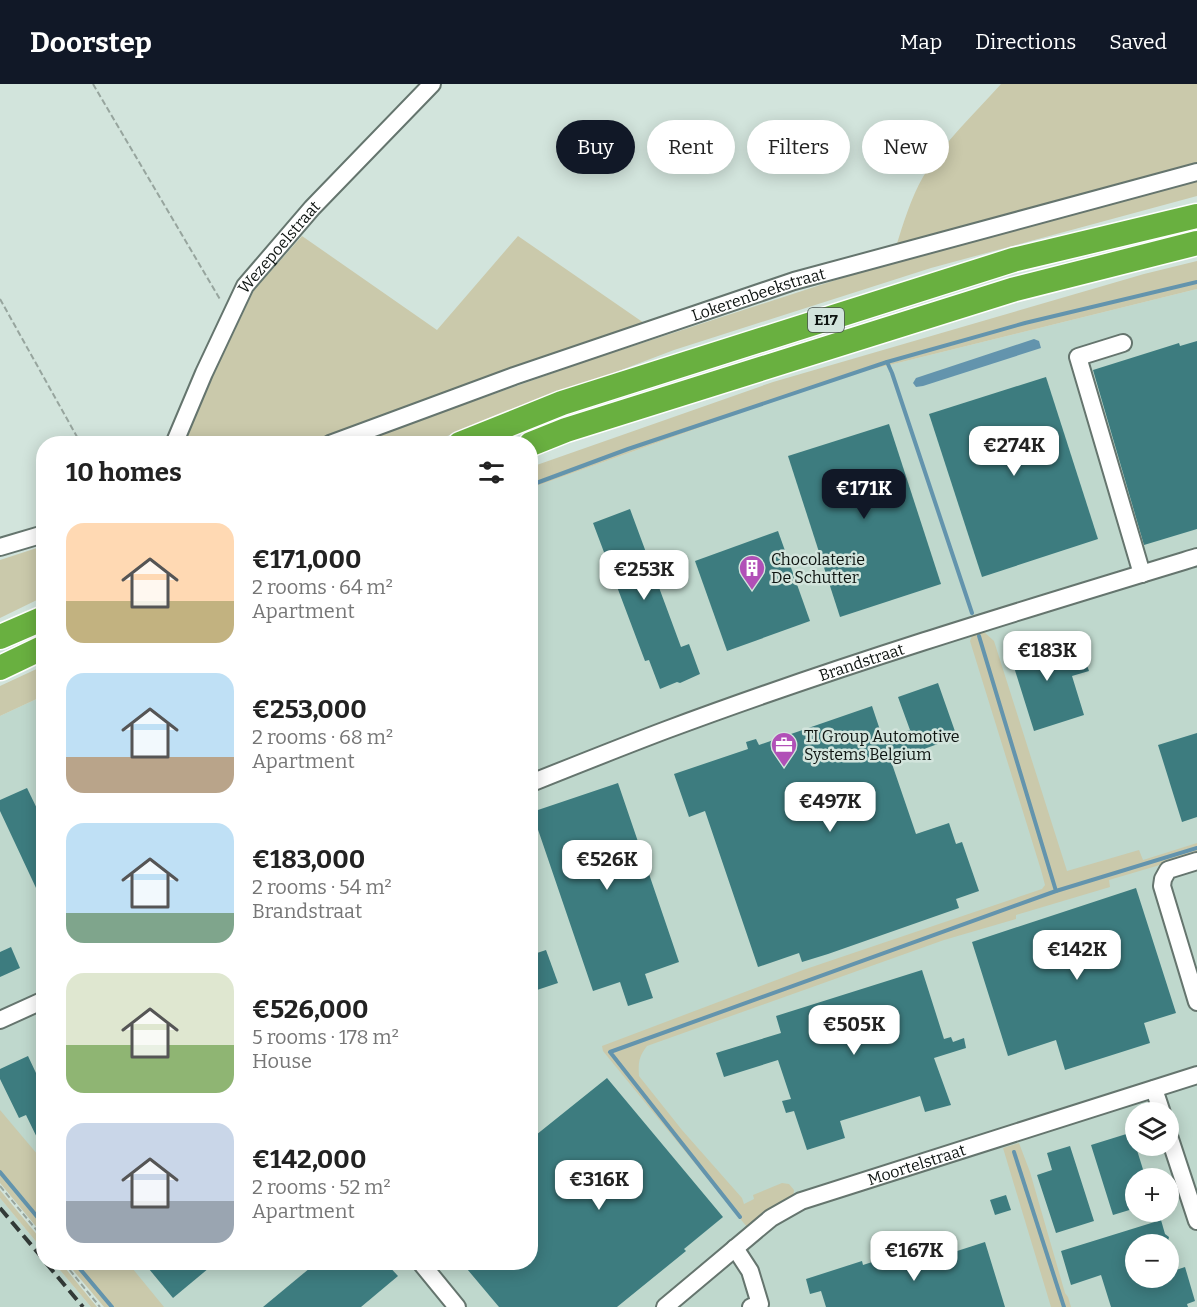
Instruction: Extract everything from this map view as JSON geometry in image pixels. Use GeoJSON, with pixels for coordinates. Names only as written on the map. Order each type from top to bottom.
{"type":"FeatureCollection","features":[{"type":"Feature","properties":{"kind":"highway","name":"E17"},"geometry":{"type":"LineString","coordinates":[[480,436],[562,403],[1013,260],[1197,216]]}},
{"type":"Feature","properties":{"kind":"highway","name":"E17"},"geometry":{"type":"LineString","coordinates":[[538,441],[566,430],[1012,290],[1197,243]]}},
{"type":"Feature","properties":{"kind":"highway"},"geometry":{"type":"LineString","coordinates":[[0,637],[36,621]]}},
{"type":"Feature","properties":{"kind":"highway"},"geometry":{"type":"LineString","coordinates":[[0,668],[36,651]]}},
{"type":"Feature","properties":{"kind":"street","name":"Wezepoelstraat"},"geometry":{"type":"LineString","coordinates":[[177,436],[245,286],[312,208],[432,84]]}},
{"type":"Feature","properties":{"kind":"street","name":"Lokerenbeekstraat"},"geometry":{"type":"LineString","coordinates":[[352,436],[514,376],[795,281],[1197,172]]}},
{"type":"Feature","properties":{"kind":"street"},"geometry":{"type":"LineString","coordinates":[[1123,343],[1078,357],[1142,574]]}},
{"type":"Feature","properties":{"kind":"street"},"geometry":{"type":"LineString","coordinates":[[0,547],[36,536]]}},
{"type":"Feature","properties":{"kind":"street","name":"Brandstraat"},"geometry":{"type":"LineString","coordinates":[[538,780],[667,730],[796,684],[1197,556]]}},
{"type":"Feature","properties":{"kind":"street"},"geometry":{"type":"LineString","coordinates":[[1197,861],[1168,870],[1162,886],[1197,1002]]}},
{"type":"Feature","properties":{"kind":"street"},"geometry":{"type":"LineString","coordinates":[[0,1020],[36,1004]]}},
{"type":"Feature","properties":{"kind":"street","name":"Moortelstraat"},"geometry":{"type":"LineString","coordinates":[[665,1307],[771,1218],[801,1201],[1197,1075]]}},
{"type":"Feature","properties":{"kind":"street"},"geometry":{"type":"LineString","coordinates":[[1154,1089],[1158,1102]]}},
{"type":"Feature","properties":{"kind":"street"},"geometry":{"type":"LineString","coordinates":[[1175,1156],[1197,1221]]}},
{"type":"Feature","properties":{"kind":"street"},"geometry":{"type":"LineString","coordinates":[[735,1248],[750,1271],[760,1304],[751,1307]]}},
{"type":"Feature","properties":{"kind":"street"},"geometry":{"type":"LineString","coordinates":[[427,1270],[457,1307]]}},
{"type":"Feature","properties":{"kind":"path"},"geometry":{"type":"LineString","coordinates":[[93,84],[230,317]]}},
{"type":"Feature","properties":{"kind":"path"},"geometry":{"type":"LineString","coordinates":[[0,299],[77,436]]}},
{"type":"Feature","properties":{"kind":"path"},"geometry":{"type":"LineString","coordinates":[[0,1186],[36,1229]]}},
{"type":"Feature","properties":{"kind":"path"},"geometry":{"type":"LineString","coordinates":[[70,1270],[100,1307]]}},
{"type":"Feature","properties":{"kind":"shaded area"},"geometry":{"type":"Polygon","coordinates":[[[1001,84],[1197,84],[1197,167],[896,247],[904,220],[925,174],[949,174],[949,141],[1001,84]]]}},
{"type":"Feature","properties":{"kind":"shaded area"},"geometry":{"type":"Polygon","coordinates":[[[1197,181],[1197,196],[931,268],[674,350],[447,436],[376,436],[584,362],[897,260],[1197,181]]]}},
{"type":"Feature","properties":{"kind":"shaded area"},"geometry":{"type":"Polygon","coordinates":[[[302,236],[437,330],[518,236],[644,323],[335,436],[187,436],[195,414],[254,290],[302,236]]]}},
{"type":"Feature","properties":{"kind":"shaded area"},"geometry":{"type":"Polygon","coordinates":[[[1197,261],[1197,289],[841,377],[538,485],[538,465],[773,382],[1144,274],[1197,261]]]}},
{"type":"Feature","properties":{"kind":"shaded area"},"geometry":{"type":"Polygon","coordinates":[[[1197,289],[1197,1307],[121,1307],[90,1270],[538,1270],[538,485],[841,377],[1197,289]]]}},
{"type":"Feature","properties":{"kind":"shaded area"},"geometry":{"type":"Polygon","coordinates":[[[36,548],[36,600],[0,618],[0,560],[36,548]]]}},
{"type":"Feature","properties":{"kind":"shaded area"},"geometry":{"type":"Polygon","coordinates":[[[983,631],[994,641],[1067,871],[1139,850],[1143,860],[1197,843],[1197,854],[1109,880],[1110,887],[1016,915],[1016,919],[944,940],[647,1046],[640,1060],[639,1076],[682,1130],[742,1198],[744,1204],[754,1199],[753,1195],[782,1183],[789,1184],[794,1190],[793,1198],[747,1227],[603,1051],[602,1046],[803,970],[1042,889],[1045,885],[1041,870],[970,641],[973,633],[983,631]]]}},
{"type":"Feature","properties":{"kind":"shaded area"},"geometry":{"type":"Polygon","coordinates":[[[36,669],[36,699],[0,716],[0,686],[36,669]]]}},
{"type":"Feature","properties":{"kind":"shaded area"},"geometry":{"type":"Polygon","coordinates":[[[36,699],[36,1206],[0,1162],[0,716],[36,699]]]}},
{"type":"Feature","properties":{"kind":"shaded area"},"geometry":{"type":"Polygon","coordinates":[[[0,1110],[36,1153],[36,1227],[0,1183],[0,1110]]]}},
{"type":"Feature","properties":{"kind":"shaded area"},"geometry":{"type":"Polygon","coordinates":[[[1019,1143],[1071,1307],[1051,1307],[1003,1148],[1019,1143]]]}},
{"type":"Feature","properties":{"kind":"shaded area"},"geometry":{"type":"Polygon","coordinates":[[[0,1190],[36,1234],[36,1242],[0,1198],[0,1190]]]}},
{"type":"Feature","properties":{"kind":"shaded area"},"geometry":{"type":"Polygon","coordinates":[[[0,1198],[36,1242],[36,1270],[60,1270],[91,1307],[0,1307],[0,1198]]]}},
{"type":"Feature","properties":{"kind":"shaded area"},"geometry":{"type":"Polygon","coordinates":[[[60,1270],[67,1270],[97,1307],[91,1307],[60,1270]]]}},
{"type":"Feature","properties":{"kind":"shaded area"},"geometry":{"type":"Polygon","coordinates":[[[73,1270],[134,1270],[164,1307],[104,1307],[73,1270]]]}},
{"type":"Feature","properties":{"kind":"water"},"geometry":{"type":"Polygon","coordinates":[[[1034,339],[1039,341],[1041,348],[923,386],[916,387],[913,383],[916,378],[1034,339]]]}},
{"type":"Feature","properties":{"kind":"building"},"geometry":{"type":"Polygon","coordinates":[[[1197,341],[1197,529],[1144,545],[1093,370],[1179,343],[1180,346],[1197,341]]]}},
{"type":"Feature","properties":{"kind":"building"},"geometry":{"type":"Polygon","coordinates":[[[1046,377],[1098,539],[982,577],[929,414],[1046,377]]]}},
{"type":"Feature","properties":{"kind":"building"},"geometry":{"type":"Polygon","coordinates":[[[889,424],[941,584],[840,617],[788,456],[889,424]]]}},
{"type":"Feature","properties":{"kind":"building"},"geometry":{"type":"Polygon","coordinates":[[[630,509],[681,647],[689,644],[700,674],[660,689],[649,660],[645,661],[593,523],[630,509]]]}},
{"type":"Feature","properties":{"kind":"building","name":"Chocolaterie De Schutter"},"geometry":{"type":"Polygon","coordinates":[[[778,531],[810,621],[727,651],[695,561],[778,531]]]}},
{"type":"Feature","properties":{"kind":"building"},"geometry":{"type":"Polygon","coordinates":[[[1052,635],[1061,664],[1084,657],[1089,671],[1072,676],[1084,715],[1034,731],[1008,648],[1052,635]]]}},
{"type":"Feature","properties":{"kind":"building"},"geometry":{"type":"Polygon","coordinates":[[[938,683],[957,737],[891,761],[916,834],[949,823],[956,844],[962,842],[979,891],[956,899],[959,908],[828,954],[802,962],[799,953],[758,967],[705,811],[689,817],[674,774],[748,749],[746,742],[756,739],[759,745],[872,706],[883,739],[910,730],[898,697],[938,683]]]}},
{"type":"Feature","properties":{"kind":"building"},"geometry":{"type":"Polygon","coordinates":[[[1197,733],[1197,817],[1182,822],[1158,745],[1197,733]]]}},
{"type":"Feature","properties":{"kind":"building"},"geometry":{"type":"Polygon","coordinates":[[[618,783],[679,962],[645,974],[653,998],[628,1006],[620,982],[593,991],[538,830],[538,810],[618,783]]]}},
{"type":"Feature","properties":{"kind":"building"},"geometry":{"type":"Polygon","coordinates":[[[27,788],[36,807],[36,888],[0,811],[0,800],[27,788]]]}},
{"type":"Feature","properties":{"kind":"building"},"geometry":{"type":"Polygon","coordinates":[[[1136,888],[1176,1013],[1144,1023],[1150,1043],[1065,1070],[1056,1040],[1008,1056],[972,942],[1136,888]]]}},
{"type":"Feature","properties":{"kind":"building"},"geometry":{"type":"Polygon","coordinates":[[[11,947],[20,968],[0,977],[0,952],[11,947]]]}},
{"type":"Feature","properties":{"kind":"building"},"geometry":{"type":"Polygon","coordinates":[[[546,950],[558,983],[538,990],[538,953],[546,950]]]}},
{"type":"Feature","properties":{"kind":"building"},"geometry":{"type":"Polygon","coordinates":[[[922,970],[944,1039],[951,1037],[953,1042],[964,1038],[966,1048],[934,1058],[951,1105],[925,1112],[920,1096],[840,1121],[845,1138],[807,1150],[794,1111],[786,1113],[782,1101],[791,1099],[778,1060],[724,1077],[716,1053],[781,1033],[776,1016],[922,970]]]}},
{"type":"Feature","properties":{"kind":"building"},"geometry":{"type":"Polygon","coordinates":[[[28,1056],[36,1073],[36,1136],[26,1115],[19,1118],[0,1079],[0,1069],[28,1056]]]}},
{"type":"Feature","properties":{"kind":"building"},"geometry":{"type":"Polygon","coordinates":[[[607,1078],[723,1217],[684,1249],[686,1251],[617,1307],[499,1307],[468,1270],[538,1270],[538,1133],[607,1078]]]}},
{"type":"Feature","properties":{"kind":"building"},"geometry":{"type":"Polygon","coordinates":[[[1125,1134],[1125,1156],[1139,1156],[1143,1168],[1125,1168],[1125,1211],[1113,1215],[1091,1145],[1125,1134]]]}},
{"type":"Feature","properties":{"kind":"building"},"geometry":{"type":"Polygon","coordinates":[[[1070,1146],[1094,1221],[1056,1233],[1037,1175],[1052,1170],[1047,1153],[1070,1146]]]}},
{"type":"Feature","properties":{"kind":"building"},"geometry":{"type":"Polygon","coordinates":[[[1006,1195],[1011,1210],[995,1215],[990,1200],[1006,1195]]]}},
{"type":"Feature","properties":{"kind":"building"},"geometry":{"type":"Polygon","coordinates":[[[1155,1222],[1162,1222],[1165,1234],[1125,1234],[1125,1288],[1179,1288],[1179,1269],[1185,1267],[1195,1301],[1187,1304],[1188,1307],[1111,1307],[1101,1275],[1071,1285],[1061,1251],[1155,1222]]]}},
{"type":"Feature","properties":{"kind":"building"},"geometry":{"type":"Polygon","coordinates":[[[985,1242],[1005,1307],[826,1307],[821,1291],[810,1294],[806,1279],[862,1261],[863,1265],[915,1248],[920,1263],[985,1242]]]}},
{"type":"Feature","properties":{"kind":"building"},"geometry":{"type":"Polygon","coordinates":[[[150,1270],[207,1270],[173,1298],[150,1270]]]}},
{"type":"Feature","properties":{"kind":"building"},"geometry":{"type":"Polygon","coordinates":[[[308,1270],[392,1270],[398,1276],[361,1307],[263,1307],[308,1270]]]}},
{"type":"Feature","properties":{"kind":"waterway"},"geometry":{"type":"LineString","coordinates":[[972,613],[887,362],[1025,323],[1197,282]]}},
{"type":"Feature","properties":{"kind":"waterway"},"geometry":{"type":"LineString","coordinates":[[538,482],[628,449],[887,362]]}},
{"type":"Feature","properties":{"kind":"waterway"},"geometry":{"type":"LineString","coordinates":[[979,636],[1056,891]]}},
{"type":"Feature","properties":{"kind":"waterway"},"geometry":{"type":"LineString","coordinates":[[740,1217],[610,1052],[1056,891],[1197,848]]}},
{"type":"Feature","properties":{"kind":"waterway"},"geometry":{"type":"LineString","coordinates":[[1014,1152],[1064,1307]]}},
{"type":"Feature","properties":{"kind":"waterway"},"geometry":{"type":"LineString","coordinates":[[0,1172],[36,1215]]}},
{"type":"Feature","properties":{"kind":"waterway"},"geometry":{"type":"LineString","coordinates":[[81,1270],[112,1307]]}},
{"type":"Feature","properties":{"kind":"railway"},"geometry":{"type":"LineString","coordinates":[[0,1208],[36,1251]]}},
{"type":"Feature","properties":{"kind":"railway"},"geometry":{"type":"LineString","coordinates":[[52,1270],[83,1307]]}},
{"type":"Feature","properties":{"kind":"place","name":"Chocolaterie De Schutter"},"geometry":{"type":"Point","coordinates":[752,591]}},
{"type":"Feature","properties":{"kind":"place","name":"TI Group Automotive Systems Belgium"},"geometry":{"type":"Point","coordinates":[784,768]}}]}
